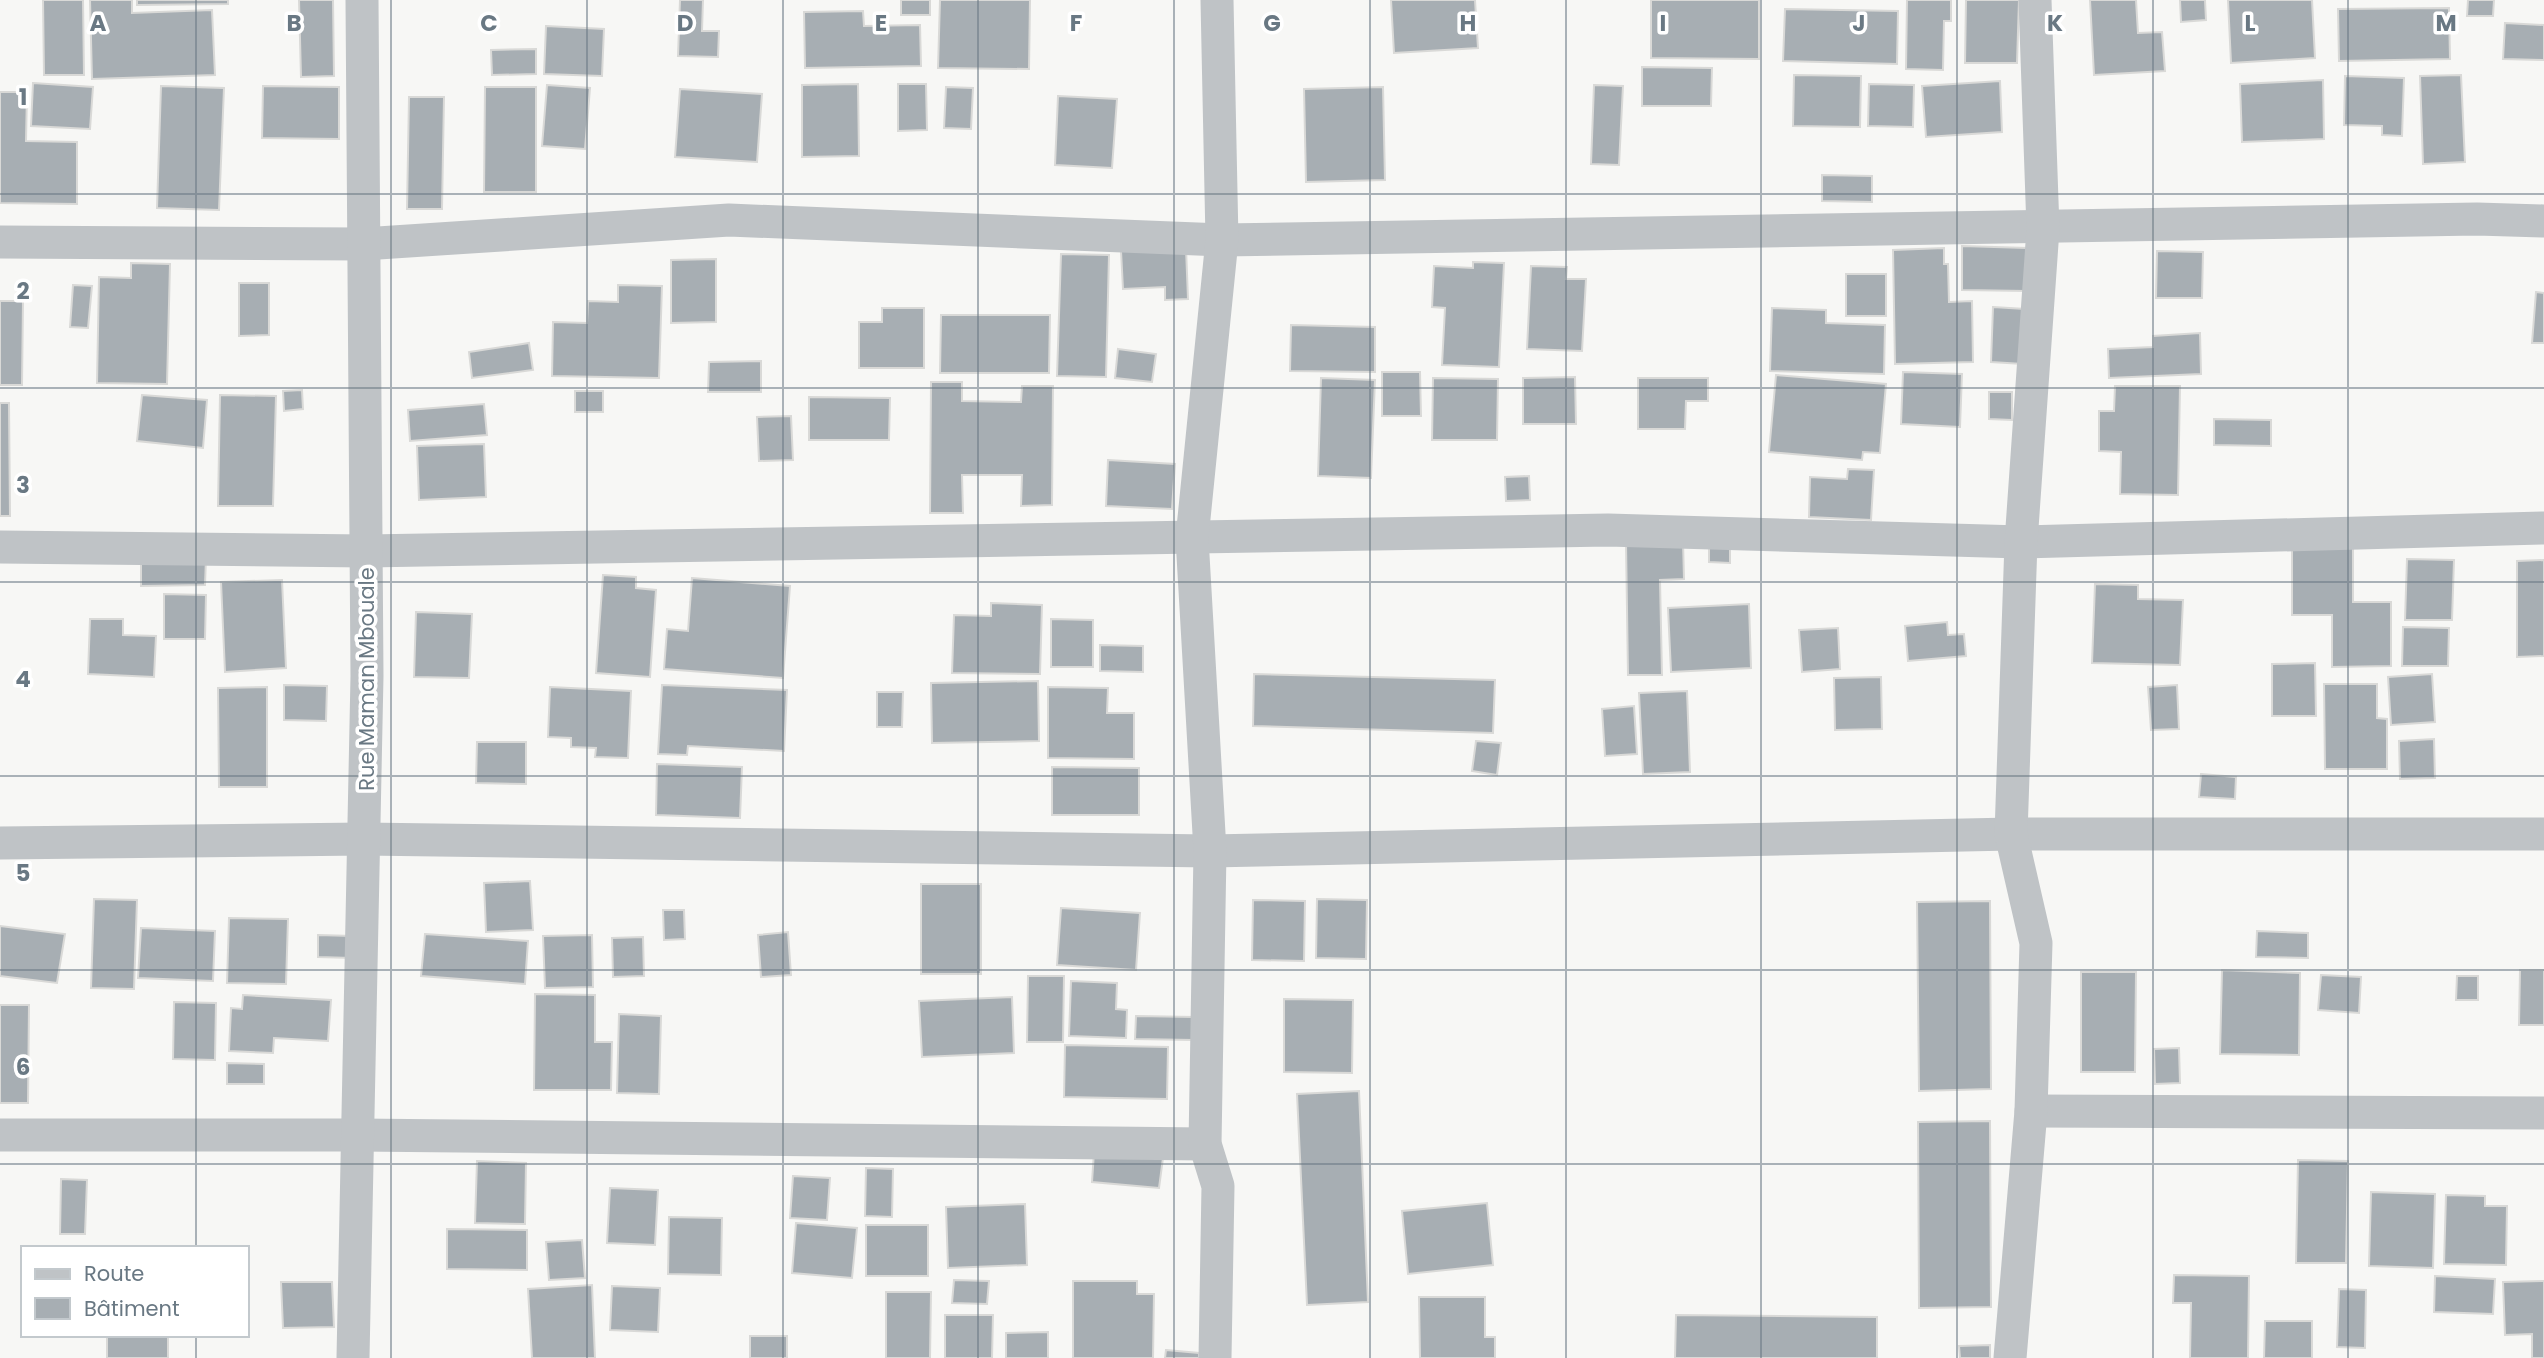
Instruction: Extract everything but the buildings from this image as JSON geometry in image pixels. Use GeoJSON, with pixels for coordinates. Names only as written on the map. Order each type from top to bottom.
{"type":"FeatureCollection","features":[{"type":"Feature","properties":{"kind":"street","name":"Rue Maman Mbouale"},"geometry":{"type":"LineString","coordinates":[[353,1358],[367,551],[362,0]]}},
{"type":"Feature","properties":{"kind":"street"},"geometry":{"type":"LineString","coordinates":[[1215,1358],[1218,1186],[1205,1144],[1210,851],[1192,538],[1222,240],[1217,0]]}},
{"type":"Feature","properties":{"kind":"street"},"geometry":{"type":"LineString","coordinates":[[2010,1358],[2031,1111],[2036,943],[2011,834],[2021,542],[2043,229],[2035,0]]}},
{"type":"Feature","properties":{"kind":"street"},"geometry":{"type":"LineString","coordinates":[[0,242],[363,244],[729,220],[1222,240],[2043,229],[2437,220],[2544,221]]}},
{"type":"Feature","properties":{"kind":"street"},"geometry":{"type":"LineString","coordinates":[[0,547],[367,551],[1608,530],[2021,542],[2544,528]]}},
{"type":"Feature","properties":{"kind":"street"},"geometry":{"type":"LineString","coordinates":[[0,843],[364,839],[1210,851],[2011,834],[2544,834]]}},
{"type":"Feature","properties":{"kind":"street"},"geometry":{"type":"LineString","coordinates":[[2031,1111],[2544,1112]]}},
{"type":"Feature","properties":{"kind":"street"},"geometry":{"type":"LineString","coordinates":[[0,1135],[358,1135],[1205,1144]]}}]}
